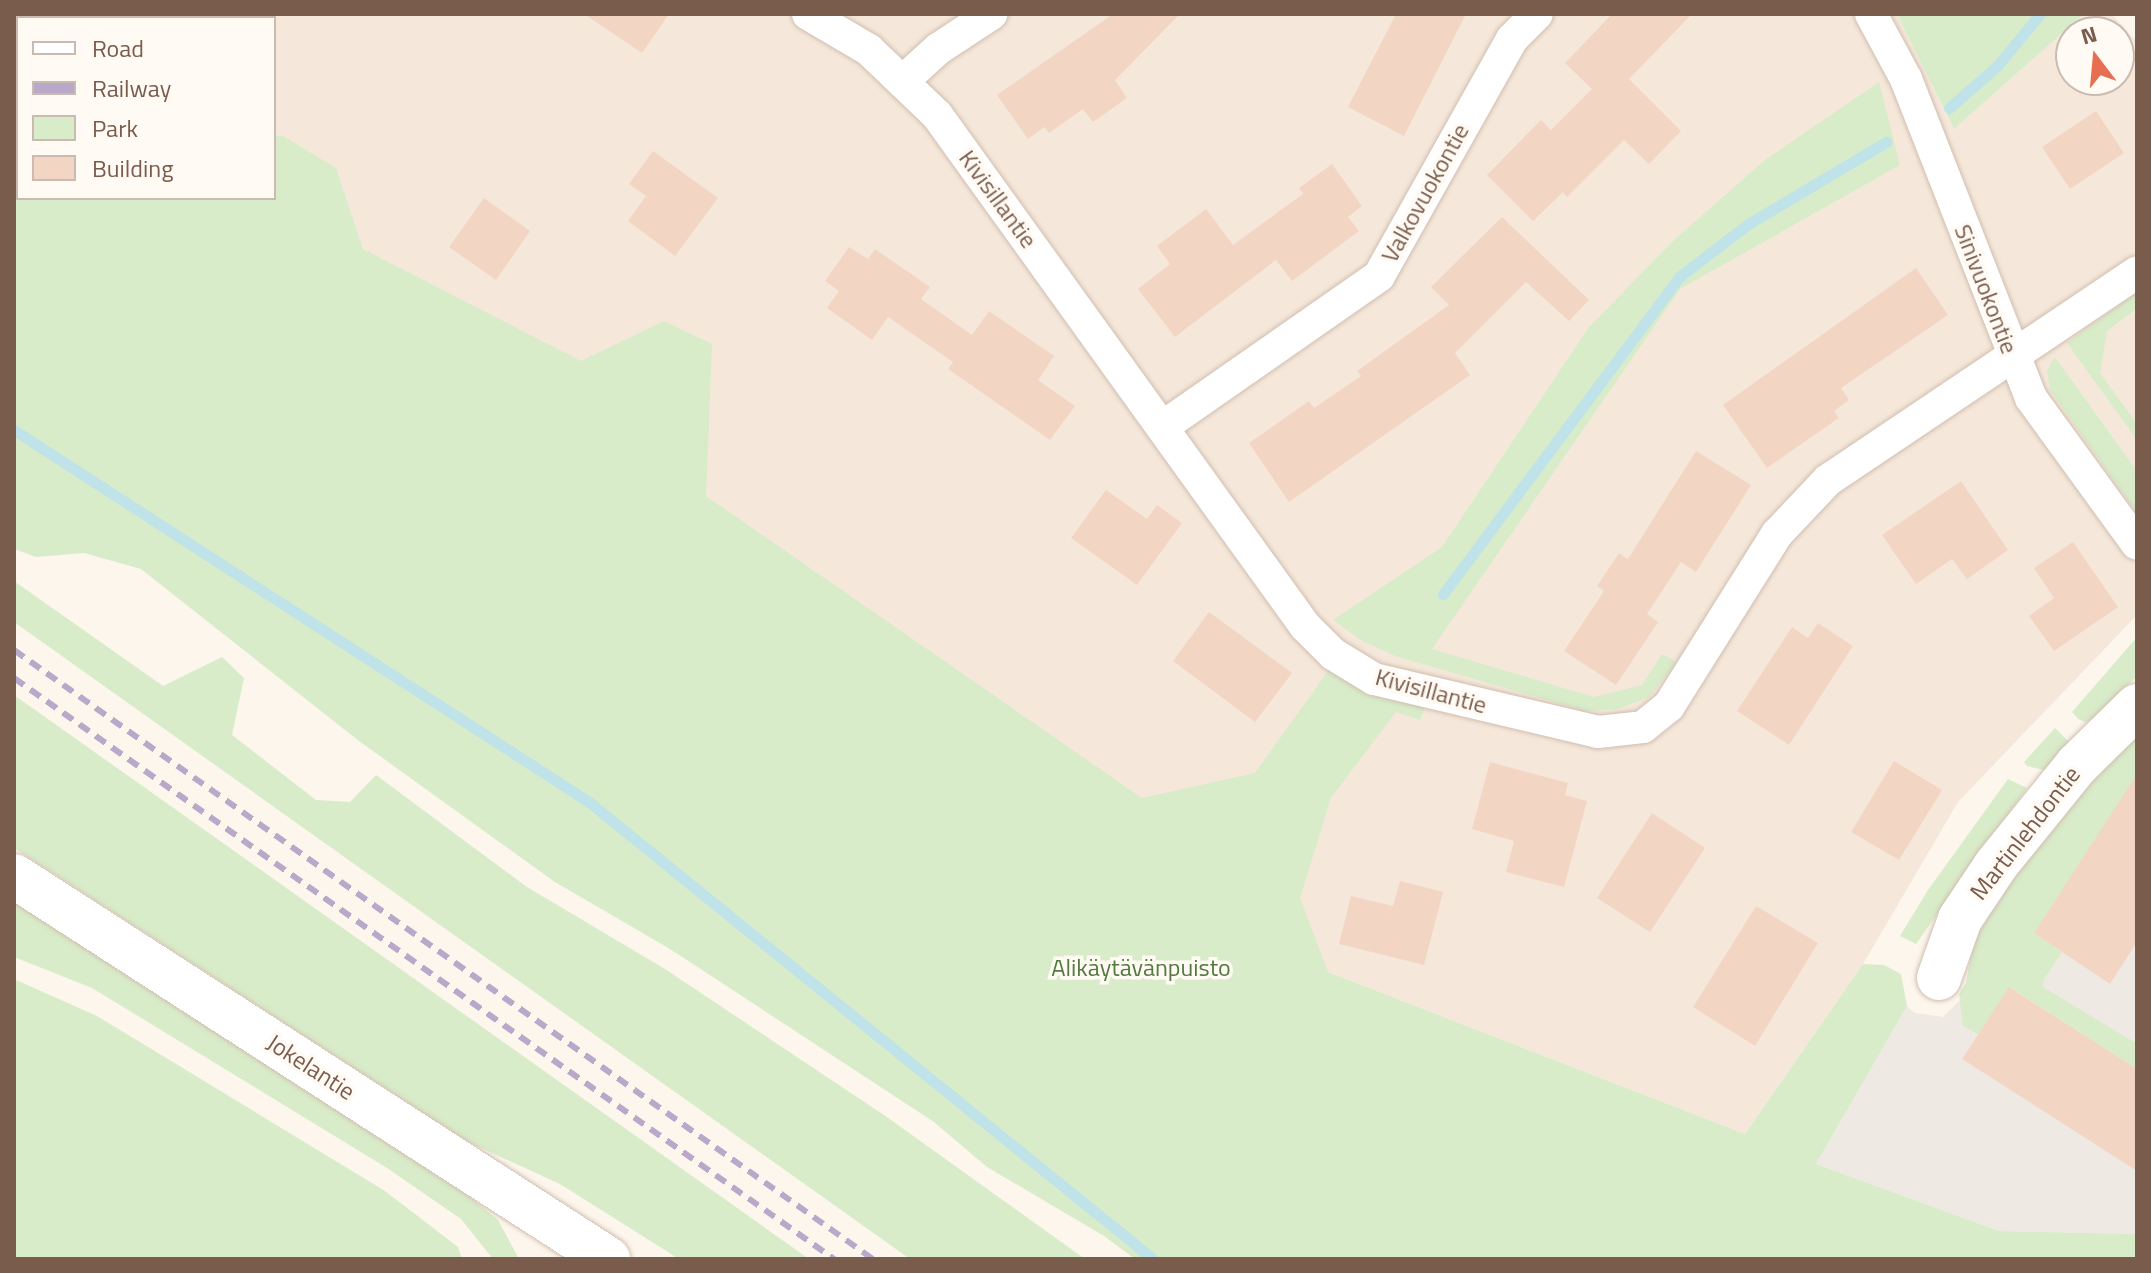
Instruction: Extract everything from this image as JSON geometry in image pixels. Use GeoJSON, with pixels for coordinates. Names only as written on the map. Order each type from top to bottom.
{"type":"FeatureCollection","features":[{"type":"Feature","properties":{"kind":"main road","name":"Martinlehdontie"},"geometry":{"type":"LineString","coordinates":[[1939,978],[1960,919],[1996,865],[2077,765],[2137,706]]}},
{"type":"Feature","properties":{"kind":"main road","name":"Jokelantie"},"geometry":{"type":"LineString","coordinates":[[14,876],[590,1254]]}},
{"type":"Feature","properties":{"kind":"street","name":"Kivisillantie"},"geometry":{"type":"LineString","coordinates":[[808,14],[869,50],[904,80],[937,115],[1164,426],[1305,626],[1333,654],[1374,679],[1598,732],[1643,727],[1669,706],[1777,534],[1828,480],[2137,272]]}},
{"type":"Feature","properties":{"kind":"street"},"geometry":{"type":"LineString","coordinates":[[904,80],[938,49],[991,14]]}},
{"type":"Feature","properties":{"kind":"street","name":"Valkovuokontie"},"geometry":{"type":"LineString","coordinates":[[1164,426],[1379,276],[1512,39],[1537,14]]}},
{"type":"Feature","properties":{"kind":"street","name":"Sinivuokontie"},"geometry":{"type":"LineString","coordinates":[[1871,14],[1906,79],[2012,358],[2031,398],[2137,544]]}},
{"type":"Feature","properties":{"kind":"shaded area"},"geometry":{"type":"Polygon","coordinates":[[[166,14],[1897,14],[1954,129],[2055,40],[2055,96],[2135,96],[2135,40],[2137,42],[2137,615],[1958,802],[1863,964],[1745,1134],[1328,972],[1142,799],[792,558],[363,249],[276,193],[276,16],[166,14]]]}},
{"type":"Feature","properties":{"kind":"shaded area"},"geometry":{"type":"Polygon","coordinates":[[[2084,14],[2114,16],[2082,16],[2084,14]]]}},
{"type":"Feature","properties":{"kind":"shaded area"},"geometry":{"type":"Polygon","coordinates":[[[2137,752],[2137,1234],[1999,1231],[1816,1164],[1907,1006],[1915,1013],[1943,1017],[1979,981],[2137,752]]]}},
{"type":"Feature","properties":{"kind":"green space","name":"Alikäytävänpuisto"},"geometry":{"type":"Polygon","coordinates":[[[14,14],[114,14],[16,16],[16,200],[276,200],[276,136],[283,136],[336,168],[363,249],[581,361],[664,321],[712,344],[706,496],[1142,798],[1255,773],[1331,667],[1427,703],[1420,720],[1396,712],[1331,798],[1300,898],[1328,972],[1745,1134],[1863,964],[1884,965],[1901,974],[1907,1006],[1816,1164],[1999,1231],[2137,1234],[2137,1259],[1135,1259],[1104,1236],[987,1167],[934,1122],[670,949],[555,882],[359,741],[141,569],[84,553],[36,557],[14,549],[14,14]]]}},
{"type":"Feature","properties":{"kind":"green space"},"geometry":{"type":"Polygon","coordinates":[[[1897,14],[2084,14],[2055,16],[2055,40],[1954,129],[1897,14]]]}},
{"type":"Feature","properties":{"kind":"green space"},"geometry":{"type":"Polygon","coordinates":[[[1879,82],[1900,165],[1680,289],[1432,649],[1594,697],[1642,685],[1662,654],[1677,662],[1649,697],[1618,709],[1585,711],[1395,656],[1362,641],[1333,620],[1442,547],[1589,327],[1675,239],[1765,160],[1879,82]]]}},
{"type":"Feature","properties":{"kind":"green space"},"geometry":{"type":"Polygon","coordinates":[[[2137,292],[2137,308],[2107,331],[2100,373],[2137,424],[2137,440],[2067,343],[2137,292]]]}},
{"type":"Feature","properties":{"kind":"green space"},"geometry":{"type":"Polygon","coordinates":[[[2055,357],[2137,471],[2137,513],[2050,390],[2047,370],[2055,357]]]}},
{"type":"Feature","properties":{"kind":"green space"},"geometry":{"type":"Polygon","coordinates":[[[14,581],[163,686],[222,657],[244,678],[232,735],[316,800],[350,802],[376,775],[527,887],[665,969],[884,1115],[1085,1259],[910,1259],[14,622],[14,581]]]}},
{"type":"Feature","properties":{"kind":"green space"},"geometry":{"type":"Polygon","coordinates":[[[2137,637],[2137,676],[2094,719],[2085,722],[2078,719],[2072,712],[2137,637]]]}},
{"type":"Feature","properties":{"kind":"green space"},"geometry":{"type":"Polygon","coordinates":[[[14,695],[809,1259],[679,1259],[560,1184],[470,1143],[14,848],[14,695]]]}},
{"type":"Feature","properties":{"kind":"green space"},"geometry":{"type":"Polygon","coordinates":[[[2055,728],[2069,742],[2044,770],[2027,766],[2024,762],[2055,728]]]}},
{"type":"Feature","properties":{"kind":"green space"},"geometry":{"type":"Polygon","coordinates":[[[2137,730],[2137,776],[2034,933],[2062,952],[2044,979],[2043,987],[2134,1042],[2137,1040],[2137,1069],[2010,987],[1978,1034],[1963,1026],[1959,994],[1966,983],[1977,921],[2017,864],[2137,730]]]}},
{"type":"Feature","properties":{"kind":"green space"},"geometry":{"type":"Polygon","coordinates":[[[2008,779],[2027,788],[1916,944],[1900,936],[1928,890],[2008,779]]]}},
{"type":"Feature","properties":{"kind":"green space"},"geometry":{"type":"Polygon","coordinates":[[[14,901],[469,1196],[498,1220],[519,1259],[493,1259],[461,1219],[387,1168],[92,988],[14,957],[14,901]]]}},
{"type":"Feature","properties":{"kind":"green space"},"geometry":{"type":"Polygon","coordinates":[[[14,979],[97,1016],[385,1191],[458,1247],[462,1259],[14,1259],[14,979]]]}},
{"type":"Feature","properties":{"kind":"building"},"geometry":{"type":"Polygon","coordinates":[[[584,14],[669,14],[642,53],[584,14]]]}},
{"type":"Feature","properties":{"kind":"building"},"geometry":{"type":"Polygon","coordinates":[[[1113,14],[1180,14],[1115,80],[1127,98],[1093,122],[1083,109],[1049,133],[1044,127],[1028,139],[997,95],[1113,14]]]}},
{"type":"Feature","properties":{"kind":"building"},"geometry":{"type":"Polygon","coordinates":[[[1396,14],[1466,14],[1404,136],[1348,107],[1396,14]]]}},
{"type":"Feature","properties":{"kind":"building"},"geometry":{"type":"Polygon","coordinates":[[[1612,14],[1692,14],[1629,79],[1681,131],[1649,164],[1624,140],[1567,197],[1563,192],[1533,221],[1487,175],[1541,120],[1551,130],[1592,89],[1565,63],[1612,14]]]}},
{"type":"Feature","properties":{"kind":"building"},"geometry":{"type":"Polygon","coordinates":[[[2096,111],[2124,153],[2070,189],[2042,147],[2096,111]]]}},
{"type":"Feature","properties":{"kind":"building"},"geometry":{"type":"Polygon","coordinates":[[[653,151],[718,198],[675,256],[628,221],[646,196],[629,184],[653,151]]]}},
{"type":"Feature","properties":{"kind":"building"},"geometry":{"type":"Polygon","coordinates":[[[1332,164],[1362,206],[1348,217],[1359,231],[1292,281],[1276,260],[1175,337],[1138,289],[1170,264],[1157,246],[1206,209],[1233,245],[1303,194],[1299,188],[1332,164]]]}},
{"type":"Feature","properties":{"kind":"building"},"geometry":{"type":"Polygon","coordinates":[[[484,198],[530,231],[496,280],[449,247],[484,198]]]}},
{"type":"Feature","properties":{"kind":"building"},"geometry":{"type":"Polygon","coordinates":[[[1502,217],[1589,300],[1569,321],[1526,282],[1455,353],[1470,375],[1289,502],[1249,443],[1309,401],[1314,408],[1361,376],[1357,371],[1449,305],[1431,287],[1502,217]]]}},
{"type":"Feature","properties":{"kind":"building"},"geometry":{"type":"Polygon","coordinates":[[[849,247],[868,259],[875,249],[930,287],[921,299],[972,335],[989,311],[1054,356],[1038,380],[1075,406],[1050,440],[948,369],[953,362],[888,317],[872,340],[827,308],[839,291],[825,281],[849,247]]]}},
{"type":"Feature","properties":{"kind":"building"},"geometry":{"type":"Polygon","coordinates":[[[1916,268],[1948,315],[1841,388],[1849,400],[1834,411],[1839,418],[1767,468],[1723,405],[1916,268]]]}},
{"type":"Feature","properties":{"kind":"building"},"geometry":{"type":"Polygon","coordinates":[[[1696,451],[1751,485],[1696,572],[1681,562],[1647,614],[1658,622],[1616,685],[1564,651],[1604,591],[1597,586],[1619,553],[1628,559],[1696,451]]]}},
{"type":"Feature","properties":{"kind":"building"},"geometry":{"type":"Polygon","coordinates":[[[1961,481],[2008,550],[1967,579],[1952,559],[1916,584],[1882,535],[1961,481]]]}},
{"type":"Feature","properties":{"kind":"building"},"geometry":{"type":"Polygon","coordinates":[[[1106,490],[1147,519],[1157,505],[1182,523],[1137,585],[1071,538],[1106,490]]]}},
{"type":"Feature","properties":{"kind":"building"},"geometry":{"type":"Polygon","coordinates":[[[2073,542],[2118,607],[2054,651],[2029,616],[2054,598],[2034,568],[2073,542]]]}},
{"type":"Feature","properties":{"kind":"building"},"geometry":{"type":"Polygon","coordinates":[[[1209,612],[1292,673],[1255,722],[1173,661],[1209,612]]]}},
{"type":"Feature","properties":{"kind":"building"},"geometry":{"type":"Polygon","coordinates":[[[1818,623],[1853,646],[1789,745],[1737,711],[1792,627],[1808,638],[1818,623]]]}},
{"type":"Feature","properties":{"kind":"building"},"geometry":{"type":"Polygon","coordinates":[[[1894,761],[1942,790],[1899,860],[1851,832],[1894,761]]]}},
{"type":"Feature","properties":{"kind":"building"},"geometry":{"type":"Polygon","coordinates":[[[1490,762],[1568,783],[1565,795],[1587,801],[1564,887],[1506,872],[1514,841],[1472,829],[1490,762]]]}},
{"type":"Feature","properties":{"kind":"building"},"geometry":{"type":"Polygon","coordinates":[[[2137,774],[2137,942],[2110,984],[2034,933],[2137,774]]]}},
{"type":"Feature","properties":{"kind":"building"},"geometry":{"type":"Polygon","coordinates":[[[1652,813],[1705,848],[1650,932],[1597,898],[1652,813]]]}},
{"type":"Feature","properties":{"kind":"building"},"geometry":{"type":"Polygon","coordinates":[[[1400,881],[1443,892],[1424,965],[1339,944],[1351,896],[1393,906],[1400,881]]]}},
{"type":"Feature","properties":{"kind":"building"},"geometry":{"type":"Polygon","coordinates":[[[1756,906],[1818,943],[1755,1046],[1693,1007],[1756,906]]]}},
{"type":"Feature","properties":{"kind":"building"},"geometry":{"type":"Polygon","coordinates":[[[2009,987],[2137,1069],[2137,1171],[1962,1059],[2009,987]]]}},
{"type":"Feature","properties":{"kind":"waterway"},"geometry":{"type":"LineString","coordinates":[[1949,108],[1997,66],[2040,14]]}},
{"type":"Feature","properties":{"kind":"waterway"},"geometry":{"type":"LineString","coordinates":[[1443,594],[1679,277],[1748,224],[1886,142]]}},
{"type":"Feature","properties":{"kind":"waterway"},"geometry":{"type":"LineString","coordinates":[[14,430],[589,802],[1153,1259]]}},
{"type":"Feature","properties":{"kind":"railway"},"geometry":{"type":"LineString","coordinates":[[14,650],[873,1259]]}},
{"type":"Feature","properties":{"kind":"railway"},"geometry":{"type":"LineString","coordinates":[[14,678],[834,1259]]}}]}
